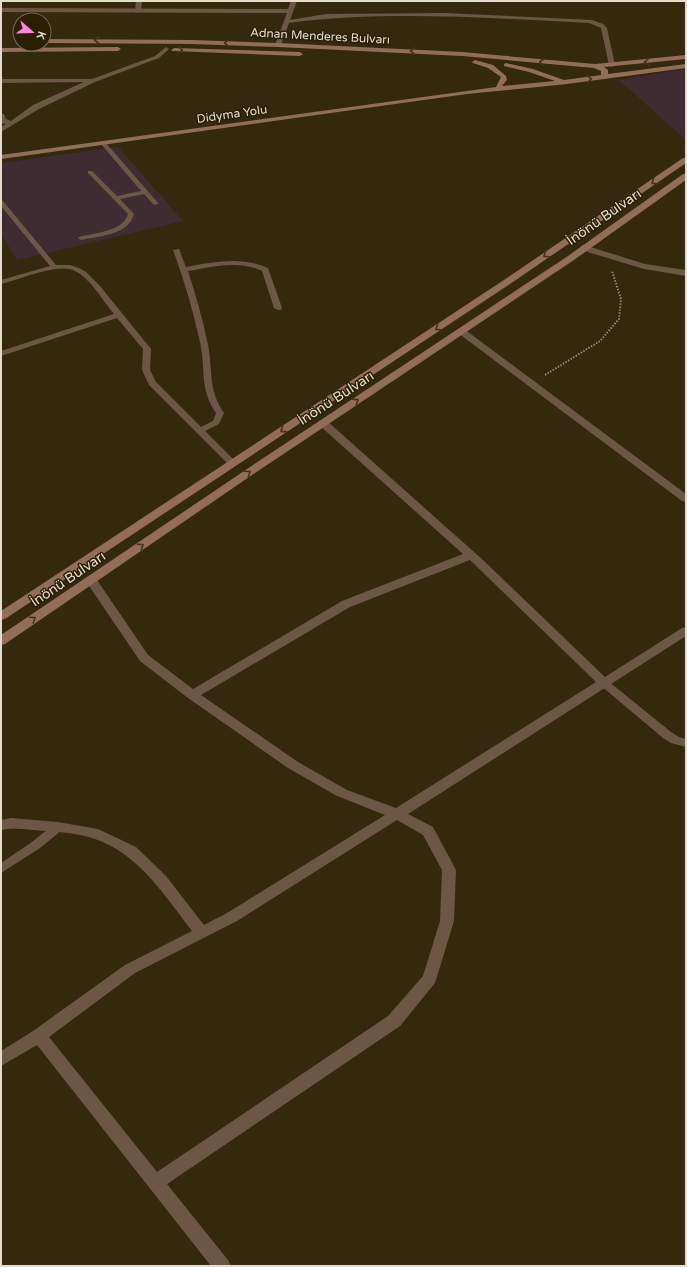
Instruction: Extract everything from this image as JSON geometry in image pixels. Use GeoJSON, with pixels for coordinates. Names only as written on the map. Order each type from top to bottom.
{"type":"FeatureCollection","features":[{"type":"Feature","properties":{"kind":"main road","name":"Adnan Menderes Bulvarı"},"geometry":{"type":"LineString","coordinates":[[52,41],[192,42],[278,45],[462,54],[595,66]]}},
{"type":"Feature","properties":{"kind":"main road","name":"Adnan Menderes Bulvarı"},"geometry":{"type":"LineString","coordinates":[[1,50],[166,50],[307,54]]}},
{"type":"Feature","properties":{"kind":"main road","name":"Adnan Menderes Bulvarı"},"geometry":{"type":"LineString","coordinates":[[338,55],[476,62],[516,66],[567,82]]}},
{"type":"Feature","properties":{"kind":"main road"},"geometry":{"type":"LineString","coordinates":[[467,92],[499,86],[558,71],[686,57]]}},
{"type":"Feature","properties":{"kind":"main road"},"geometry":{"type":"LineString","coordinates":[[476,62],[488,65],[504,77],[504,80],[499,86]]}},
{"type":"Feature","properties":{"kind":"main road"},"geometry":{"type":"LineString","coordinates":[[595,66],[605,70],[604,76]]}},
{"type":"Feature","properties":{"kind":"main road"},"geometry":{"type":"LineString","coordinates":[[467,92],[567,82],[686,66]]}},
{"type":"Feature","properties":{"kind":"main road","name":"Didyma Yolu"},"geometry":{"type":"LineString","coordinates":[[1,157],[467,92]]}},
{"type":"Feature","properties":{"kind":"main road","name":"İnönü Bulvarı"},"geometry":{"type":"LineString","coordinates":[[1,616],[510,280],[686,160]]}},
{"type":"Feature","properties":{"kind":"main road","name":"İnönü Bulvarı"},"geometry":{"type":"LineString","coordinates":[[1,641],[323,423],[461,332],[686,176]]}},
{"type":"Feature","properties":{"kind":"street"},"geometry":{"type":"LineString","coordinates":[[278,45],[294,1]]}},
{"type":"Feature","properties":{"kind":"street"},"geometry":{"type":"LineString","coordinates":[[1,10],[289,12]]}},
{"type":"Feature","properties":{"kind":"street"},"geometry":{"type":"LineString","coordinates":[[1,130],[36,107],[94,81],[156,57],[166,50]]}},
{"type":"Feature","properties":{"kind":"street"},"geometry":{"type":"LineString","coordinates":[[1,81],[94,81]]}},
{"type":"Feature","properties":{"kind":"street"},"geometry":{"type":"LineString","coordinates":[[1,116],[3,121],[12,123]]}},
{"type":"Feature","properties":{"kind":"street"},"geometry":{"type":"LineString","coordinates":[[584,248],[644,266],[686,273]]}},
{"type":"Feature","properties":{"kind":"street"},"geometry":{"type":"LineString","coordinates":[[461,332],[686,499]]}},
{"type":"Feature","properties":{"kind":"street"},"geometry":{"type":"LineString","coordinates":[[323,423],[471,555],[604,683]]}},
{"type":"Feature","properties":{"kind":"street"},"geometry":{"type":"LineString","coordinates":[[192,695],[346,604],[471,555]]}},
{"type":"Feature","properties":{"kind":"street"},"geometry":{"type":"LineString","coordinates":[[91,580],[144,658],[192,695],[293,765],[342,793],[397,814],[428,830],[449,870],[447,921],[430,979],[394,1022],[155,1183]]}},
{"type":"Feature","properties":{"kind":"street"},"geometry":{"type":"LineString","coordinates":[[1,1059],[39,1036],[130,970],[232,917],[686,631]]}},
{"type":"Feature","properties":{"kind":"street"},"geometry":{"type":"LineString","coordinates":[[1,826],[11,823],[58,827],[98,834],[131,851],[161,880],[201,932]]}},
{"type":"Feature","properties":{"kind":"street"},"geometry":{"type":"LineString","coordinates":[[39,1036],[222,1266]]}},
{"type":"Feature","properties":{"kind":"lane"},"geometry":{"type":"LineString","coordinates":[[138,11],[139,1]]}},
{"type":"Feature","properties":{"kind":"lane"},"geometry":{"type":"LineString","coordinates":[[287,22],[326,16],[445,15],[590,21],[601,25],[604,28],[612,65]]}},
{"type":"Feature","properties":{"kind":"lane"},"geometry":{"type":"LineString","coordinates":[[103,143],[156,204]]}},
{"type":"Feature","properties":{"kind":"lane"},"geometry":{"type":"LineString","coordinates":[[81,238],[119,229],[130,222],[131,214],[90,172]]}},
{"type":"Feature","properties":{"kind":"lane"},"geometry":{"type":"LineString","coordinates":[[116,198],[145,192]]}},
{"type":"Feature","properties":{"kind":"lane"},"geometry":{"type":"LineString","coordinates":[[1,202],[55,268]]}},
{"type":"Feature","properties":{"kind":"lane"},"geometry":{"type":"LineString","coordinates":[[177,250],[193,298],[203,338],[208,364],[209,394],[212,402],[220,413],[215,423],[200,430]]}},
{"type":"Feature","properties":{"kind":"lane"},"geometry":{"type":"LineString","coordinates":[[184,270],[230,263],[260,267],[265,270],[278,308]]}},
{"type":"Feature","properties":{"kind":"lane"},"geometry":{"type":"LineString","coordinates":[[1,282],[55,268],[76,268],[98,288],[147,349],[146,370],[152,383],[232,463]]}},
{"type":"Feature","properties":{"kind":"lane"},"geometry":{"type":"LineString","coordinates":[[1,354],[119,315]]}},
{"type":"Feature","properties":{"kind":"lane"},"geometry":{"type":"LineString","coordinates":[[604,683],[667,736],[686,743]]}},
{"type":"Feature","properties":{"kind":"lane"},"geometry":{"type":"LineString","coordinates":[[1,870],[58,827]]}},
{"type":"Feature","properties":{"kind":"path"},"geometry":{"type":"LineString","coordinates":[[531,384],[600,341],[619,319],[621,299],[608,255]]}},
{"type":"Feature","properties":{"kind":"shaded area"},"geometry":{"type":"Polygon","coordinates":[[[686,69],[686,140],[619,80],[686,69]]]}},
{"type":"Feature","properties":{"kind":"shaded area"},"geometry":{"type":"Polygon","coordinates":[[[118,147],[183,221],[17,260],[1,234],[1,163],[118,147]]]}}]}
